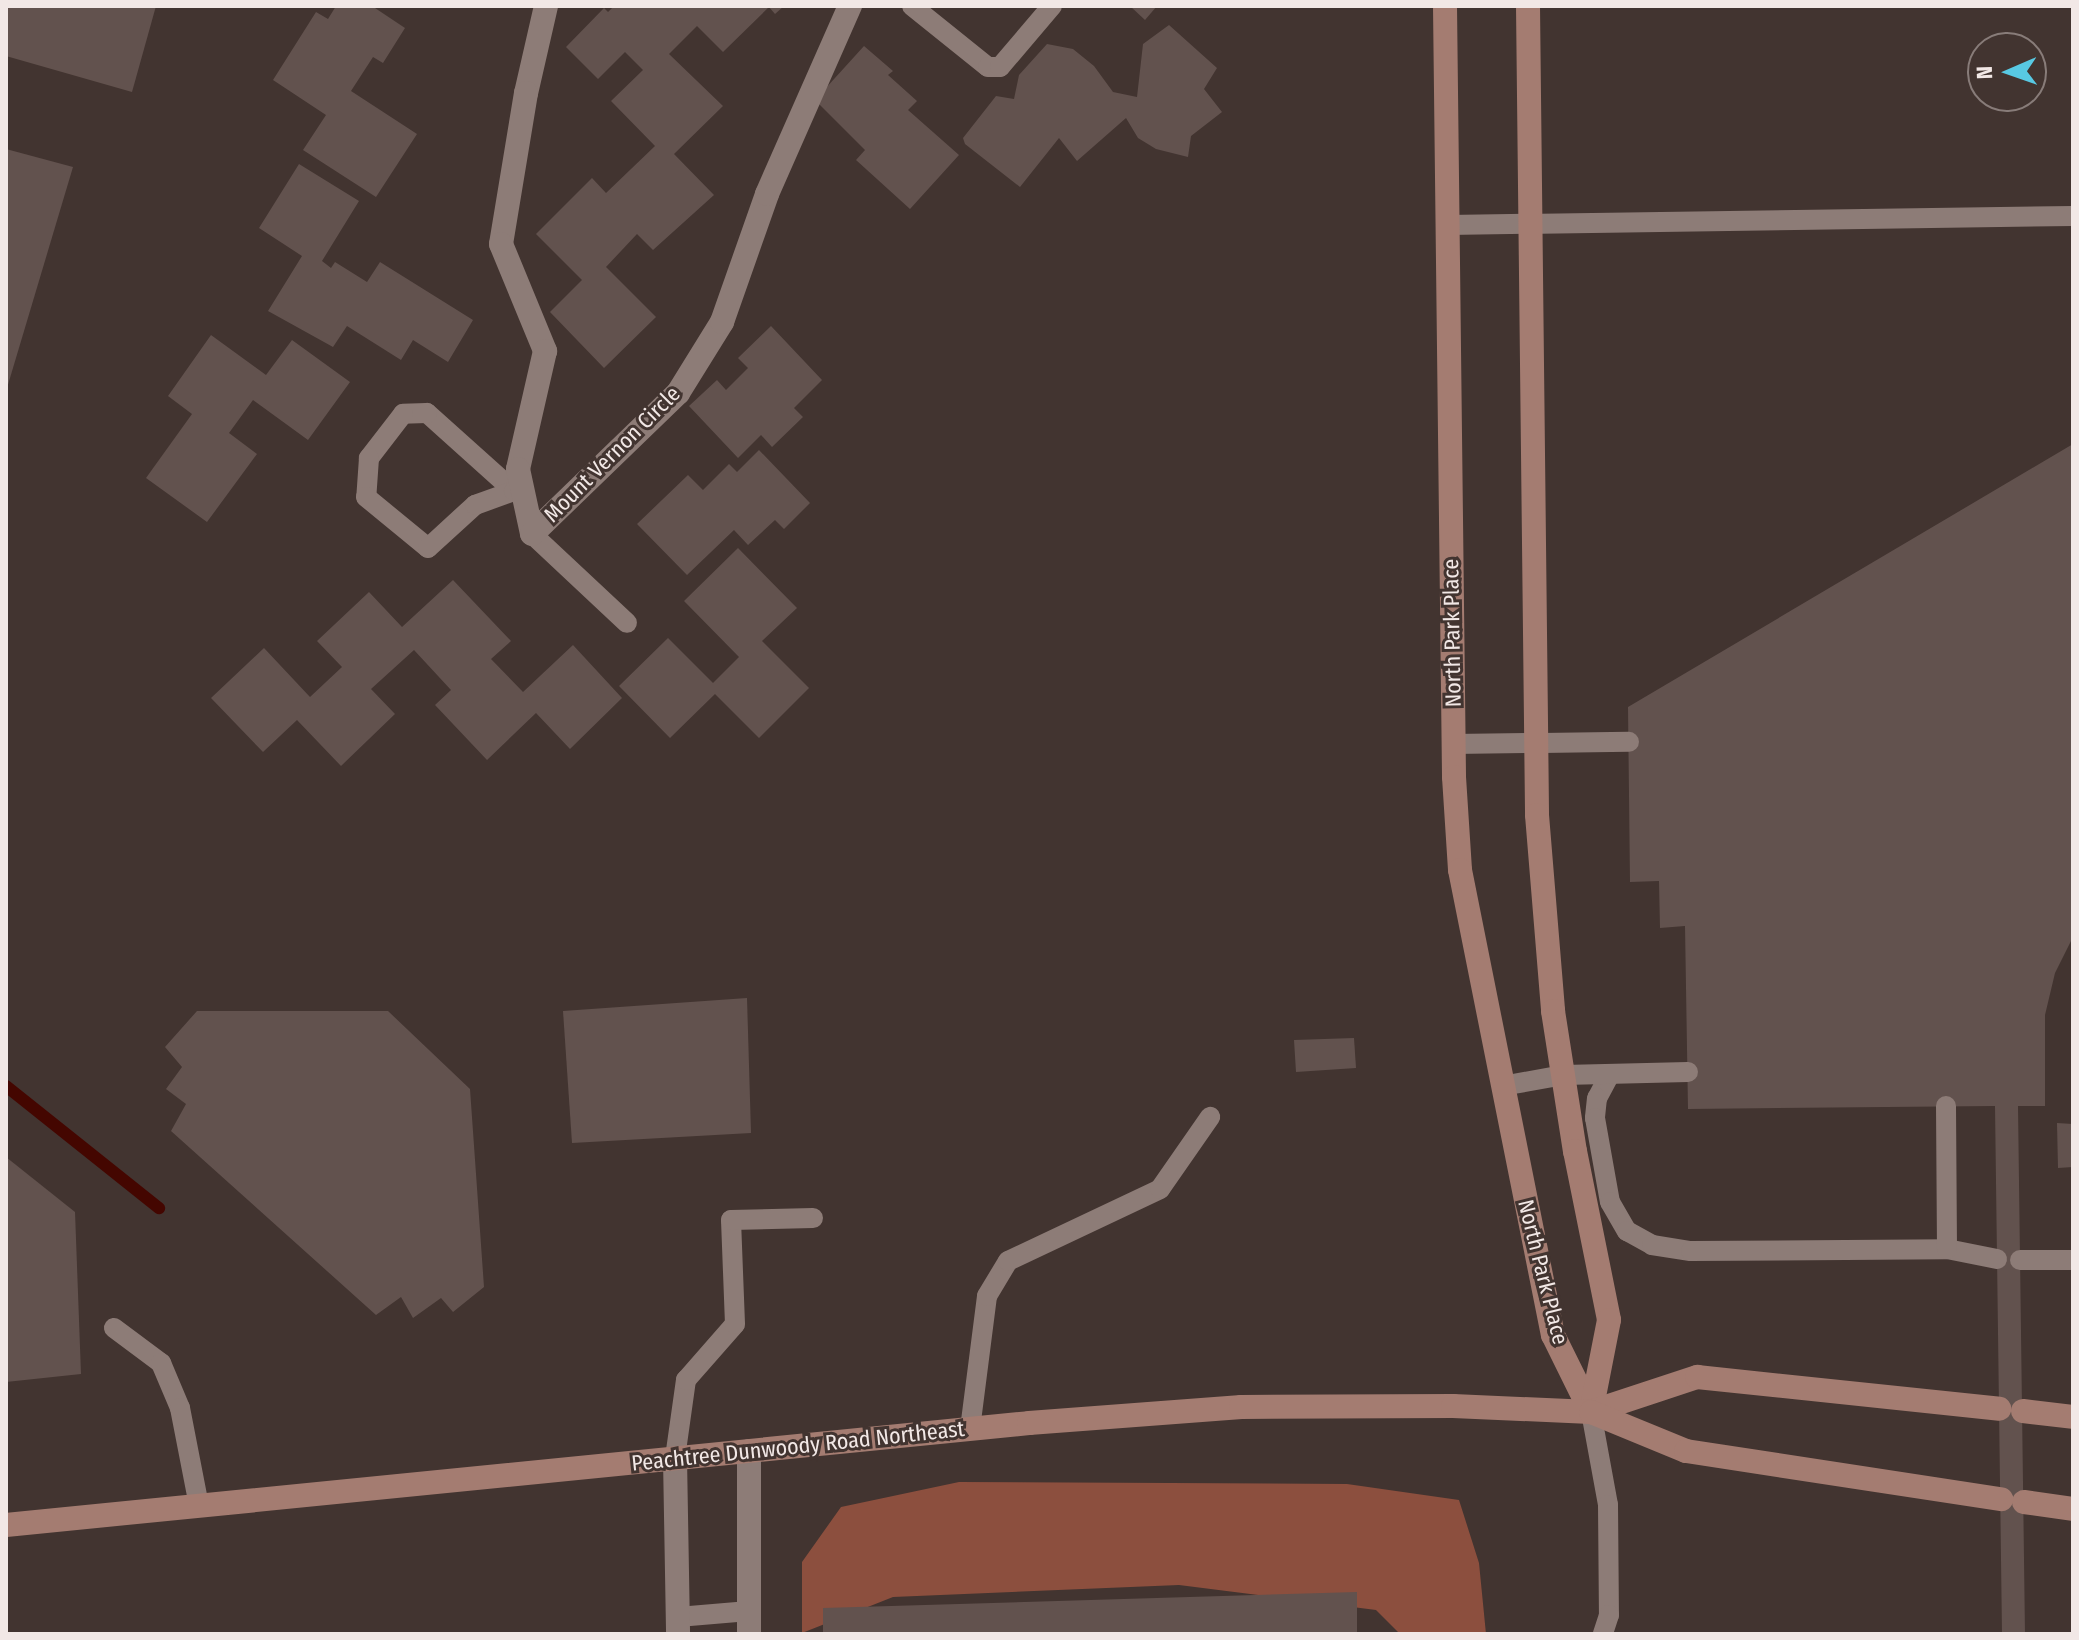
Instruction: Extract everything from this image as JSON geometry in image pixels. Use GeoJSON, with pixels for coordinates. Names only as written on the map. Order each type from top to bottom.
{"type":"FeatureCollection","features":[{"type":"Feature","properties":{"kind":"street","name":"Mount Vernon Circle"},"geometry":{"type":"LineString","coordinates":[[546,6],[526,93],[501,244],[545,351],[518,469],[518,489],[532,534],[678,393],[722,322],[767,194],[850,6]]}},
{"type":"Feature","properties":{"kind":"street","name":"North Park Place"},"geometry":{"type":"LineString","coordinates":[[1445,6],[1453,744],[1460,870],[1553,1335],[1591,1412]]}},
{"type":"Feature","properties":{"kind":"street","name":"North Park Place"},"geometry":{"type":"LineString","coordinates":[[1528,6],[1537,744],[1543,905],[1564,1075],[1609,1320],[1591,1412]]}},
{"type":"Feature","properties":{"kind":"street","name":"Peachtree Dunwoody Road Northeast"},"geometry":{"type":"LineString","coordinates":[[1591,1412],[1697,1377],[2073,1417]]}},
{"type":"Feature","properties":{"kind":"street","name":"Peachtree Dunwoody Road Northeast"},"geometry":{"type":"LineString","coordinates":[[6,1525],[970,1429],[1241,1407],[1453,1406],[1591,1412],[1686,1451],[2073,1509]]}},
{"type":"Feature","properties":{"kind":"street"},"geometry":{"type":"LineString","coordinates":[[749,1451],[749,1623]]}},
{"type":"Feature","properties":{"kind":"street"},"geometry":{"type":"LineString","coordinates":[[675,1458],[678,1625]]}},
{"type":"Feature","properties":{"kind":"lane"},"geometry":{"type":"LineString","coordinates":[[912,6],[988,67],[1000,67],[1052,6]]}},
{"type":"Feature","properties":{"kind":"lane"},"geometry":{"type":"LineString","coordinates":[[1448,225],[2073,216]]}},
{"type":"Feature","properties":{"kind":"lane"},"geometry":{"type":"LineString","coordinates":[[427,413],[518,489],[475,505],[428,548],[366,497],[369,458],[403,414],[427,413]]}},
{"type":"Feature","properties":{"kind":"lane"},"geometry":{"type":"LineString","coordinates":[[532,534],[627,623]]}},
{"type":"Feature","properties":{"kind":"lane"},"geometry":{"type":"LineString","coordinates":[[1453,744],[1629,742]]}},
{"type":"Feature","properties":{"kind":"lane"},"geometry":{"type":"LineString","coordinates":[[1502,1086],[1564,1075],[1688,1072]]}},
{"type":"Feature","properties":{"kind":"lane"},"geometry":{"type":"LineString","coordinates":[[1610,1074],[1597,1098],[1597,1136],[1610,1202],[1627,1231],[1639,1239],[1672,1250],[1947,1249],[1997,1259]]}},
{"type":"Feature","properties":{"kind":"lane"},"geometry":{"type":"LineString","coordinates":[[1946,1106],[1947,1249]]}},
{"type":"Feature","properties":{"kind":"lane"},"geometry":{"type":"LineString","coordinates":[[970,1429],[987,1296],[1008,1261],[1160,1189],[1210,1117]]}},
{"type":"Feature","properties":{"kind":"lane"},"geometry":{"type":"LineString","coordinates":[[675,1458],[686,1380],[735,1324],[731,1220],[813,1218]]}},
{"type":"Feature","properties":{"kind":"lane"},"geometry":{"type":"LineString","coordinates":[[2020,1260],[2073,1260]]}},
{"type":"Feature","properties":{"kind":"lane"},"geometry":{"type":"LineString","coordinates":[[114,1328],[161,1363],[180,1408],[199,1506]]}},
{"type":"Feature","properties":{"kind":"lane"},"geometry":{"type":"LineString","coordinates":[[1591,1412],[1608,1505],[1609,1615],[1603,1634]]}},
{"type":"Feature","properties":{"kind":"lane"},"geometry":{"type":"LineString","coordinates":[[678,1625],[749,1623]]}},
{"type":"Feature","properties":{"kind":"shaded area"},"geometry":{"type":"Polygon","coordinates":[[[959,1482],[1347,1484],[1459,1500],[1479,1563],[1486,1634],[1400,1634],[1376,1610],[1179,1585],[893,1597],[802,1633],[802,1562],[841,1507],[959,1482]]]}},
{"type":"Feature","properties":{"kind":"building"},"geometry":{"type":"Polygon","coordinates":[[[6,6],[156,6],[132,92],[6,56],[6,6]]]}},
{"type":"Feature","properties":{"kind":"building"},"geometry":{"type":"Polygon","coordinates":[[[336,6],[372,6],[405,28],[383,63],[373,57],[351,91],[417,134],[376,197],[303,150],[326,115],[273,80],[316,12],[328,19],[336,6]]]}},
{"type":"Feature","properties":{"kind":"building"},"geometry":{"type":"Polygon","coordinates":[[[614,6],[784,6],[775,14],[769,7],[723,52],[697,26],[669,54],[723,106],[674,154],[714,195],[653,250],[637,234],[606,267],[656,317],[604,368],[550,312],[582,280],[536,234],[592,178],[606,193],[655,146],[611,101],[643,70],[625,52],[598,79],[566,47],[604,8],[608,12],[614,6]]]}},
{"type":"Feature","properties":{"kind":"building"},"geometry":{"type":"Polygon","coordinates":[[[1130,6],[1157,6],[1145,20],[1130,6]]]}},
{"type":"Feature","properties":{"kind":"building"},"geometry":{"type":"Polygon","coordinates":[[[1169,25],[1217,68],[1204,89],[1222,112],[1191,136],[1188,157],[1156,149],[1138,138],[1126,118],[1077,161],[1059,138],[1020,187],[965,144],[963,138],[996,96],[1014,99],[1019,75],[1047,44],[1073,49],[1094,66],[1113,92],[1137,97],[1143,44],[1169,25]]]}},
{"type":"Feature","properties":{"kind":"building"},"geometry":{"type":"Polygon","coordinates":[[[864,46],[893,71],[888,75],[917,101],[908,110],[959,155],[910,209],[856,160],[865,150],[815,100],[864,46]]]}},
{"type":"Feature","properties":{"kind":"building"},"geometry":{"type":"Polygon","coordinates":[[[6,149],[73,167],[7,388],[6,388],[6,149]]]}},
{"type":"Feature","properties":{"kind":"building"},"geometry":{"type":"Polygon","coordinates":[[[299,164],[359,201],[322,261],[331,268],[335,262],[367,282],[380,262],[473,320],[448,362],[413,340],[401,360],[347,326],[333,347],[268,311],[302,256],[259,228],[299,164]]]}},
{"type":"Feature","properties":{"kind":"building"},"geometry":{"type":"Polygon","coordinates":[[[771,326],[822,380],[794,408],[803,417],[772,447],[761,435],[738,458],[689,406],[717,380],[726,390],[748,368],[738,358],[771,326]]]}},
{"type":"Feature","properties":{"kind":"building"},"geometry":{"type":"Polygon","coordinates":[[[211,335],[266,375],[292,340],[350,382],[308,440],[253,400],[229,433],[257,454],[207,522],[146,478],[192,414],[168,396],[211,335]]]}},
{"type":"Feature","properties":{"kind":"building"},"geometry":{"type":"Polygon","coordinates":[[[2073,444],[2073,937],[2055,973],[2045,1015],[2045,1106],[2018,1106],[2025,1634],[2002,1634],[1995,1106],[1688,1109],[1685,926],[1660,928],[1659,881],[1630,882],[1628,707],[2073,444]]]}},
{"type":"Feature","properties":{"kind":"building"},"geometry":{"type":"Polygon","coordinates":[[[759,450],[810,503],[784,529],[775,520],[748,545],[734,530],[687,575],[637,524],[688,475],[703,490],[729,464],[737,472],[759,450]]]}},
{"type":"Feature","properties":{"kind":"building"},"geometry":{"type":"Polygon","coordinates":[[[738,548],[797,608],[762,641],[809,688],[759,738],[715,694],[670,738],[619,686],[668,638],[713,683],[739,657],[684,601],[738,548]]]}},
{"type":"Feature","properties":{"kind":"building"},"geometry":{"type":"Polygon","coordinates":[[[453,580],[511,641],[491,659],[523,692],[573,645],[622,698],[570,749],[536,713],[487,760],[435,705],[451,690],[414,650],[371,689],[395,714],[341,766],[297,720],[263,752],[211,698],[264,648],[310,697],[342,667],[317,641],[369,592],[402,627],[453,580]]]}},
{"type":"Feature","properties":{"kind":"building"},"geometry":{"type":"Polygon","coordinates":[[[747,998],[751,1133],[572,1143],[563,1011],[747,998]]]}},
{"type":"Feature","properties":{"kind":"building"},"geometry":{"type":"Polygon","coordinates":[[[197,1011],[388,1011],[470,1089],[484,1287],[453,1312],[441,1298],[413,1318],[401,1297],[376,1315],[171,1131],[186,1104],[166,1089],[182,1067],[165,1047],[197,1011]]]}},
{"type":"Feature","properties":{"kind":"building"},"geometry":{"type":"Polygon","coordinates":[[[1354,1038],[1356,1068],[1296,1072],[1294,1040],[1354,1038]]]}},
{"type":"Feature","properties":{"kind":"building"},"geometry":{"type":"Polygon","coordinates":[[[2057,1123],[2073,1124],[2073,1167],[2058,1168],[2057,1123]]]}},
{"type":"Feature","properties":{"kind":"building"},"geometry":{"type":"Polygon","coordinates":[[[6,1157],[75,1212],[81,1374],[6,1382],[6,1157]]]}},
{"type":"Feature","properties":{"kind":"building"},"geometry":{"type":"Polygon","coordinates":[[[1357,1592],[1357,1634],[823,1634],[823,1608],[1357,1592]]]}},
{"type":"Feature","properties":{"kind":"waterway"},"geometry":{"type":"LineString","coordinates":[[6,1086],[159,1208]]}}]}
